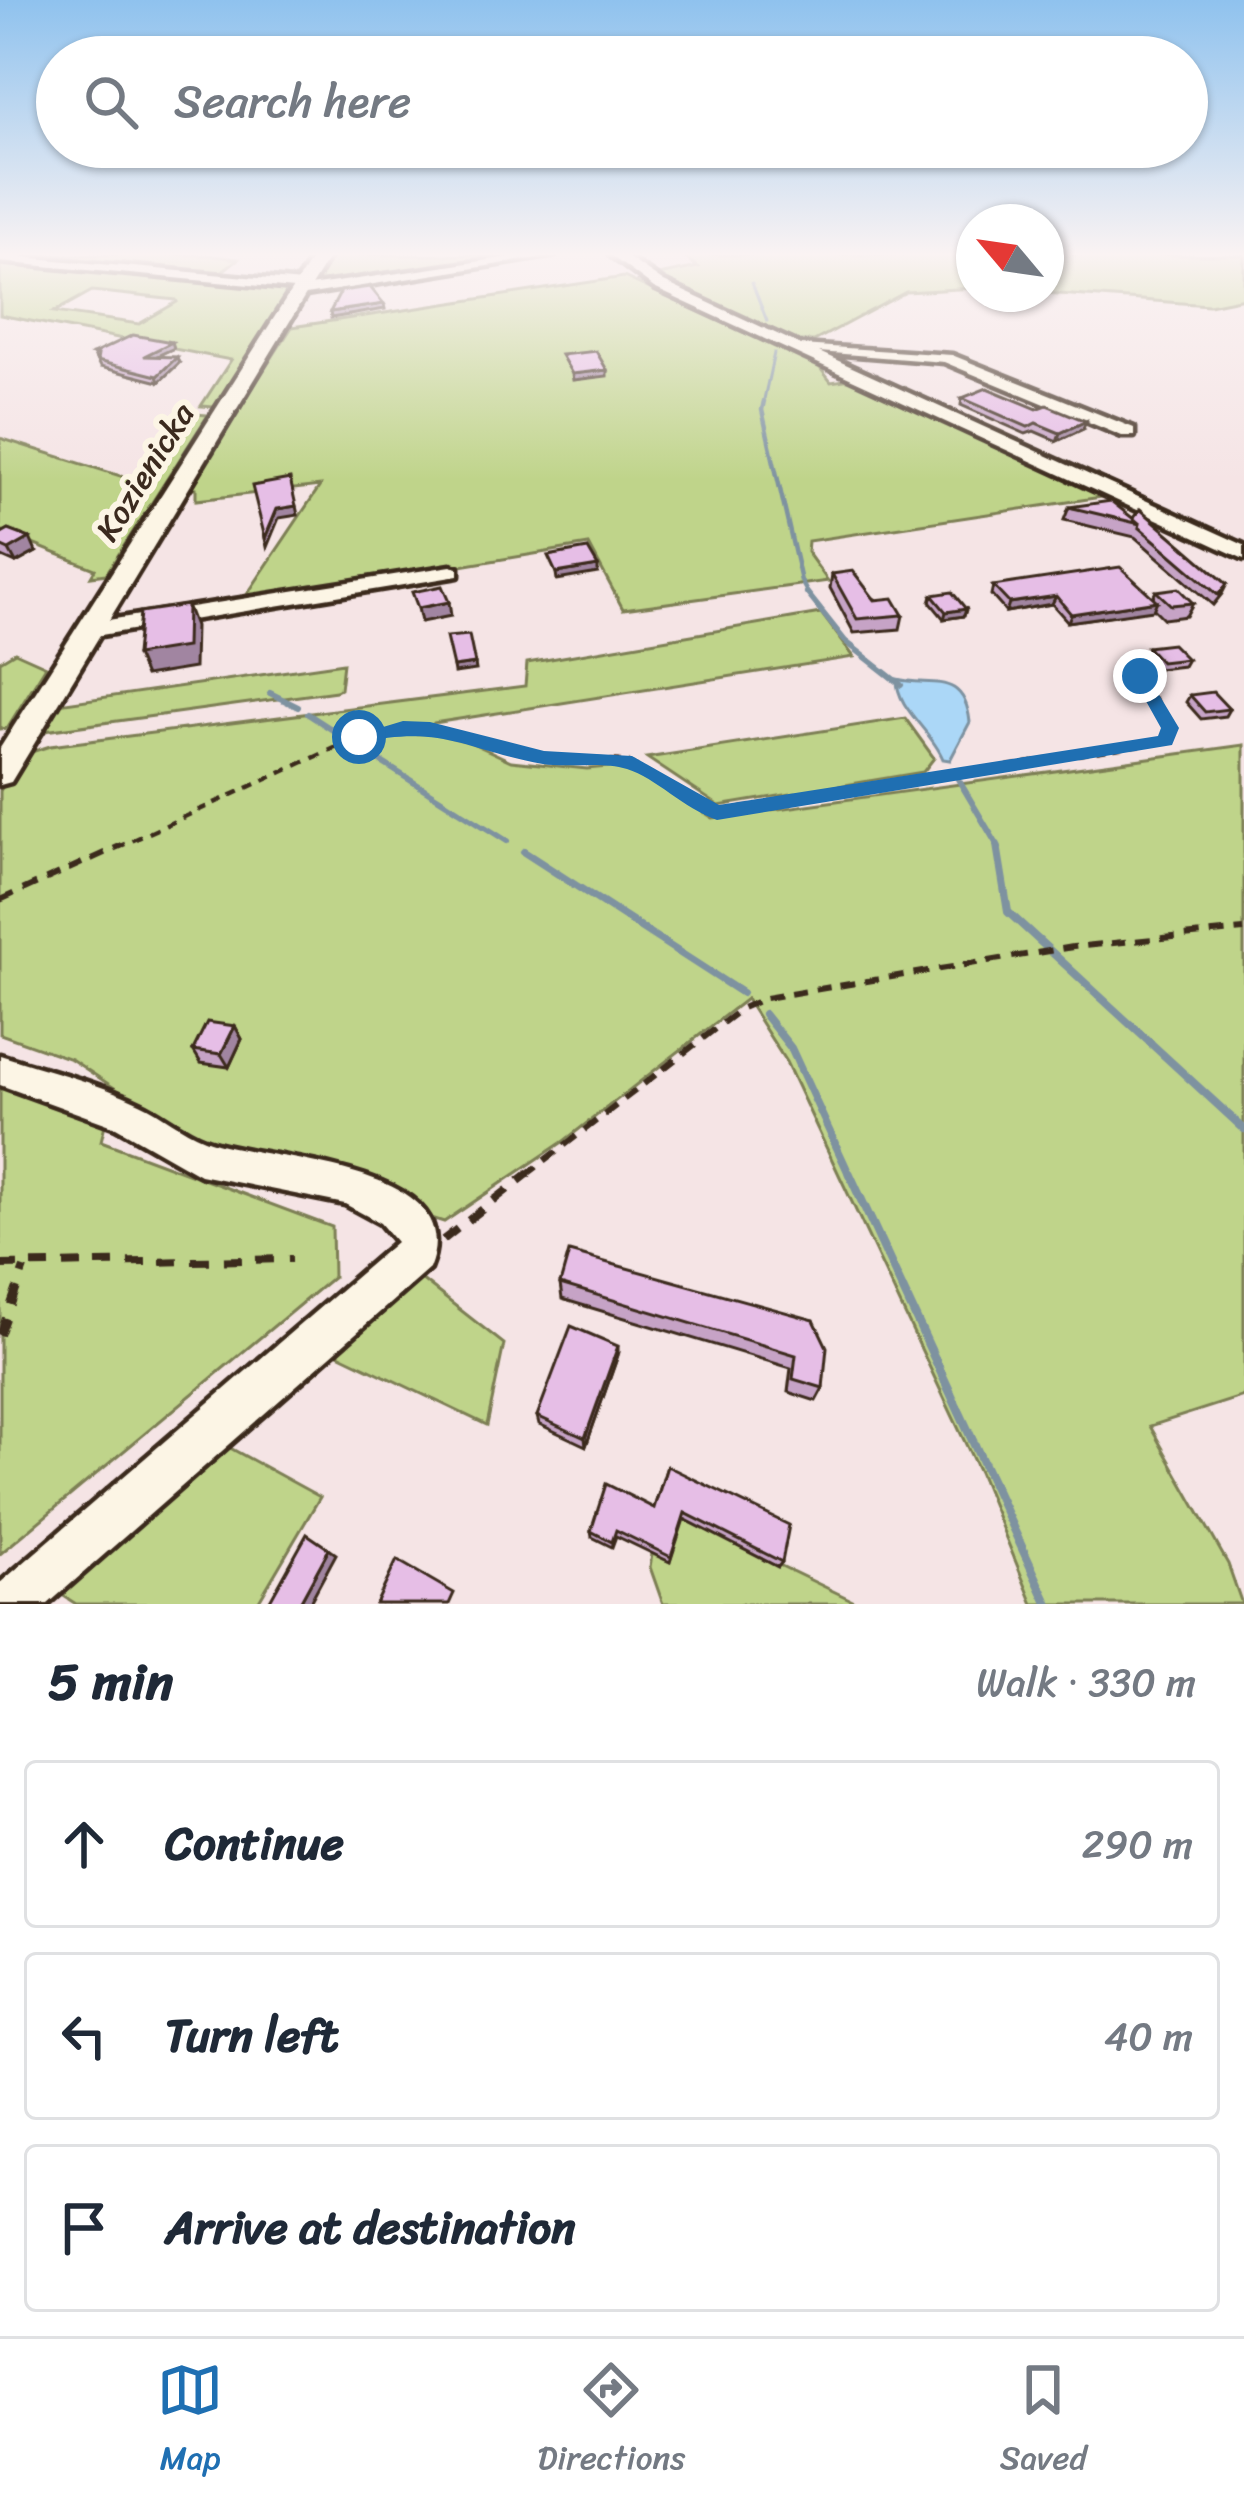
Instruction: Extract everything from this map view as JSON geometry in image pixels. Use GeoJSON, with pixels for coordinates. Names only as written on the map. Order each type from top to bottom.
{"type":"FeatureCollection","features":[{"type":"Feature","properties":{"kind":"main road","name":"Kozienicka"},"geometry":{"type":"LineString","coordinates":[[9,747],[275,330]]}},
{"type":"Feature","properties":{"kind":"street"},"geometry":{"type":"LineString","coordinates":[[755,330],[1244,553]]}},
{"type":"Feature","properties":{"kind":"street"},"geometry":{"type":"LineString","coordinates":[[790,346],[947,358],[1128,432]]}},
{"type":"Feature","properties":{"kind":"street"},"geometry":{"type":"LineString","coordinates":[[88,630],[451,572]]}},
{"type":"Feature","properties":{"kind":"street"},"geometry":{"type":"LineString","coordinates":[[0,1070],[127,1114],[200,1157],[350,1187],[393,1210],[416,1235],[415,1255],[12,1604]]}},
{"type":"Feature","properties":{"kind":"path"},"geometry":{"type":"LineString","coordinates":[[0,900],[359,737],[403,728],[430,728],[544,758],[632,763],[691,802],[717,812],[1165,741],[1170,728],[1140,671]]}},
{"type":"Feature","properties":{"kind":"path"},"geometry":{"type":"LineString","coordinates":[[415,1255],[460,1231],[742,1008],[765,998],[1072,947],[1244,930]]}},
{"type":"Feature","properties":{"kind":"path"},"geometry":{"type":"LineString","coordinates":[[0,1265],[292,1258]]}},
{"type":"Feature","properties":{"kind":"path"},"geometry":{"type":"LineString","coordinates":[[0,1335],[24,1268]]}},
{"type":"Feature","properties":{"kind":"green space"},"geometry":{"type":"Polygon","coordinates":[[[76,330],[265,330],[214,407],[201,406],[231,360],[76,330]]]}},
{"type":"Feature","properties":{"kind":"green space"},"geometry":{"type":"Polygon","coordinates":[[[290,330],[738,330],[820,368],[831,382],[851,379],[1108,496],[808,541],[807,552],[828,581],[623,609],[589,545],[242,602],[320,486],[196,500],[196,488],[187,488],[290,330]]]}},
{"type":"Feature","properties":{"kind":"green space"},"geometry":{"type":"Polygon","coordinates":[[[769,330],[835,330],[814,341],[793,341],[769,330]]]}},
{"type":"Feature","properties":{"kind":"green space"},"geometry":{"type":"Polygon","coordinates":[[[196,414],[208,415],[106,574],[91,576],[95,569],[0,531],[0,438],[149,485],[196,414]]]}},
{"type":"Feature","properties":{"kind":"green space"},"geometry":{"type":"Polygon","coordinates":[[[821,613],[854,657],[434,723],[427,731],[470,742],[511,761],[587,769],[628,765],[713,818],[1244,745],[1244,1396],[1150,1426],[1228,1564],[1242,1604],[1033,1604],[979,1472],[786,1062],[746,999],[564,1141],[444,1222],[200,1145],[71,1059],[0,1034],[0,791],[22,755],[50,746],[525,686],[527,663],[821,613]]]}},
{"type":"Feature","properties":{"kind":"green space"},"geometry":{"type":"Polygon","coordinates":[[[15,652],[46,666],[7,728],[0,729],[0,661],[15,652]]]}},
{"type":"Feature","properties":{"kind":"green space"},"geometry":{"type":"Polygon","coordinates":[[[343,663],[336,691],[44,731],[58,704],[343,663]]]}},
{"type":"Feature","properties":{"kind":"green space"},"geometry":{"type":"Polygon","coordinates":[[[905,718],[934,758],[923,772],[719,806],[647,758],[905,718]]]}},
{"type":"Feature","properties":{"kind":"green space"},"geometry":{"type":"Polygon","coordinates":[[[0,1078],[108,1112],[101,1141],[332,1227],[333,1277],[0,1554],[0,1078]]]}},
{"type":"Feature","properties":{"kind":"green space"},"geometry":{"type":"Polygon","coordinates":[[[416,1275],[504,1344],[487,1425],[328,1349],[416,1275]]]}},
{"type":"Feature","properties":{"kind":"green space"},"geometry":{"type":"Polygon","coordinates":[[[221,1443],[320,1497],[257,1604],[76,1604],[50,1587],[221,1443]]]}},
{"type":"Feature","properties":{"kind":"green space"},"geometry":{"type":"Polygon","coordinates":[[[682,1518],[860,1604],[663,1604],[650,1567],[652,1554],[670,1562],[682,1518]]]}},
{"type":"Feature","properties":{"kind":"water"},"geometry":{"type":"Polygon","coordinates":[[[897,679],[943,684],[961,694],[970,722],[950,760],[943,759],[908,710],[897,679]]]}},
{"type":"Feature","properties":{"kind":"building"},"geometry":{"type":"Polygon","coordinates":[[[133,335],[172,342],[144,356],[177,357],[157,376],[97,361],[98,355],[93,354],[133,335]]]}},
{"type":"Feature","properties":{"kind":"building"},"geometry":{"type":"Polygon","coordinates":[[[596,351],[607,370],[572,374],[561,355],[596,351]]]}},
{"type":"Feature","properties":{"kind":"building"},"geometry":{"type":"Polygon","coordinates":[[[987,388],[1037,409],[1047,405],[1086,421],[1060,433],[1036,423],[1028,427],[962,398],[987,388]]]}},
{"type":"Feature","properties":{"kind":"building"},"geometry":{"type":"Polygon","coordinates":[[[290,479],[296,506],[277,509],[265,538],[252,486],[290,479]]]}},
{"type":"Feature","properties":{"kind":"building"},"geometry":{"type":"Polygon","coordinates":[[[1111,501],[1140,524],[1069,507],[1111,501]]]}},
{"type":"Feature","properties":{"kind":"building"},"geometry":{"type":"Polygon","coordinates":[[[1140,509],[1227,584],[1218,595],[1139,527],[1133,518],[1140,509]]]}},
{"type":"Feature","properties":{"kind":"building"},"geometry":{"type":"Polygon","coordinates":[[[9,530],[30,538],[9,550],[0,546],[0,535],[9,530]]]}},
{"type":"Feature","properties":{"kind":"building"},"geometry":{"type":"Polygon","coordinates":[[[588,549],[598,566],[556,573],[548,556],[588,549]]]}},
{"type":"Feature","properties":{"kind":"building"},"geometry":{"type":"Polygon","coordinates":[[[1120,567],[1157,601],[1071,614],[1056,596],[1009,603],[993,586],[1120,567]]]}},
{"type":"Feature","properties":{"kind":"building"},"geometry":{"type":"Polygon","coordinates":[[[853,571],[875,600],[893,598],[903,615],[857,619],[832,574],[853,571]]]}},
{"type":"Feature","properties":{"kind":"building"},"geometry":{"type":"Polygon","coordinates":[[[442,586],[449,602],[418,608],[412,592],[442,586]]]}},
{"type":"Feature","properties":{"kind":"building"},"geometry":{"type":"Polygon","coordinates":[[[1178,588],[1193,603],[1171,605],[1156,591],[1178,588]]]}},
{"type":"Feature","properties":{"kind":"building"},"geometry":{"type":"Polygon","coordinates":[[[952,592],[966,609],[946,612],[932,595],[952,592]]]}},
{"type":"Feature","properties":{"kind":"building"},"geometry":{"type":"Polygon","coordinates":[[[187,605],[186,647],[136,655],[140,612],[187,605]]]}},
{"type":"Feature","properties":{"kind":"building"},"geometry":{"type":"Polygon","coordinates":[[[469,635],[475,664],[453,667],[446,637],[469,635]]]}},
{"type":"Feature","properties":{"kind":"building"},"geometry":{"type":"Polygon","coordinates":[[[1172,644],[1187,659],[1161,662],[1147,647],[1172,644]]]}},
{"type":"Feature","properties":{"kind":"building"},"geometry":{"type":"Polygon","coordinates":[[[1213,692],[1229,709],[1205,712],[1190,695],[1213,692]]]}},
{"type":"Feature","properties":{"kind":"building"},"geometry":{"type":"Polygon","coordinates":[[[207,1022],[235,1026],[221,1054],[193,1050],[207,1022]]]}},
{"type":"Feature","properties":{"kind":"building"},"geometry":{"type":"Polygon","coordinates":[[[569,1252],[814,1320],[827,1347],[823,1388],[793,1379],[796,1355],[560,1284],[569,1252]]]}},
{"type":"Feature","properties":{"kind":"building"},"geometry":{"type":"Polygon","coordinates":[[[571,1326],[618,1346],[585,1438],[537,1416],[571,1326]]]}},
{"type":"Feature","properties":{"kind":"building"},"geometry":{"type":"Polygon","coordinates":[[[667,1466],[789,1525],[782,1562],[685,1513],[671,1557],[616,1530],[612,1542],[591,1531],[606,1484],[654,1508],[667,1466]]]}},
{"type":"Feature","properties":{"kind":"building"},"geometry":{"type":"Polygon","coordinates":[[[307,1534],[329,1549],[299,1604],[268,1604],[307,1534]]]}},
{"type":"Feature","properties":{"kind":"building"},"geometry":{"type":"Polygon","coordinates":[[[397,1560],[454,1593],[449,1604],[376,1604],[397,1560]]]}},
{"type":"Feature","properties":{"kind":"waterway"},"geometry":{"type":"LineString","coordinates":[[763,404],[774,353]]}},
{"type":"Feature","properties":{"kind":"waterway"},"geometry":{"type":"LineString","coordinates":[[764,401],[762,410],[801,581],[808,595]]}},
{"type":"Feature","properties":{"kind":"waterway"},"geometry":{"type":"LineString","coordinates":[[808,595],[845,641],[901,685]]}},
{"type":"Feature","properties":{"kind":"waterway"},"geometry":{"type":"LineString","coordinates":[[270,693],[298,707]]}},
{"type":"Feature","properties":{"kind":"waterway"},"geometry":{"type":"LineString","coordinates":[[308,714],[345,738]]}},
{"type":"Feature","properties":{"kind":"waterway"},"geometry":{"type":"LineString","coordinates":[[356,746],[507,841]]}},
{"type":"Feature","properties":{"kind":"waterway"},"geometry":{"type":"LineString","coordinates":[[958,779],[999,848]]}},
{"type":"Feature","properties":{"kind":"waterway"},"geometry":{"type":"LineString","coordinates":[[997,845],[1008,912],[1244,1129]]}},
{"type":"Feature","properties":{"kind":"waterway"},"geometry":{"type":"LineString","coordinates":[[524,852],[742,993]]}},
{"type":"Feature","properties":{"kind":"waterway"},"geometry":{"type":"LineString","coordinates":[[764,1014],[791,1048],[850,1176]]}},
{"type":"Feature","properties":{"kind":"waterway"},"geometry":{"type":"LineString","coordinates":[[849,1173],[1048,1604]]}},
{"type":"Feature","properties":{"kind":"route"},"geometry":{"type":"LineString","coordinates":[[359,737],[430,728],[544,758],[632,763],[691,802],[717,812],[1165,741],[1170,728],[1140,676]]}}]}
